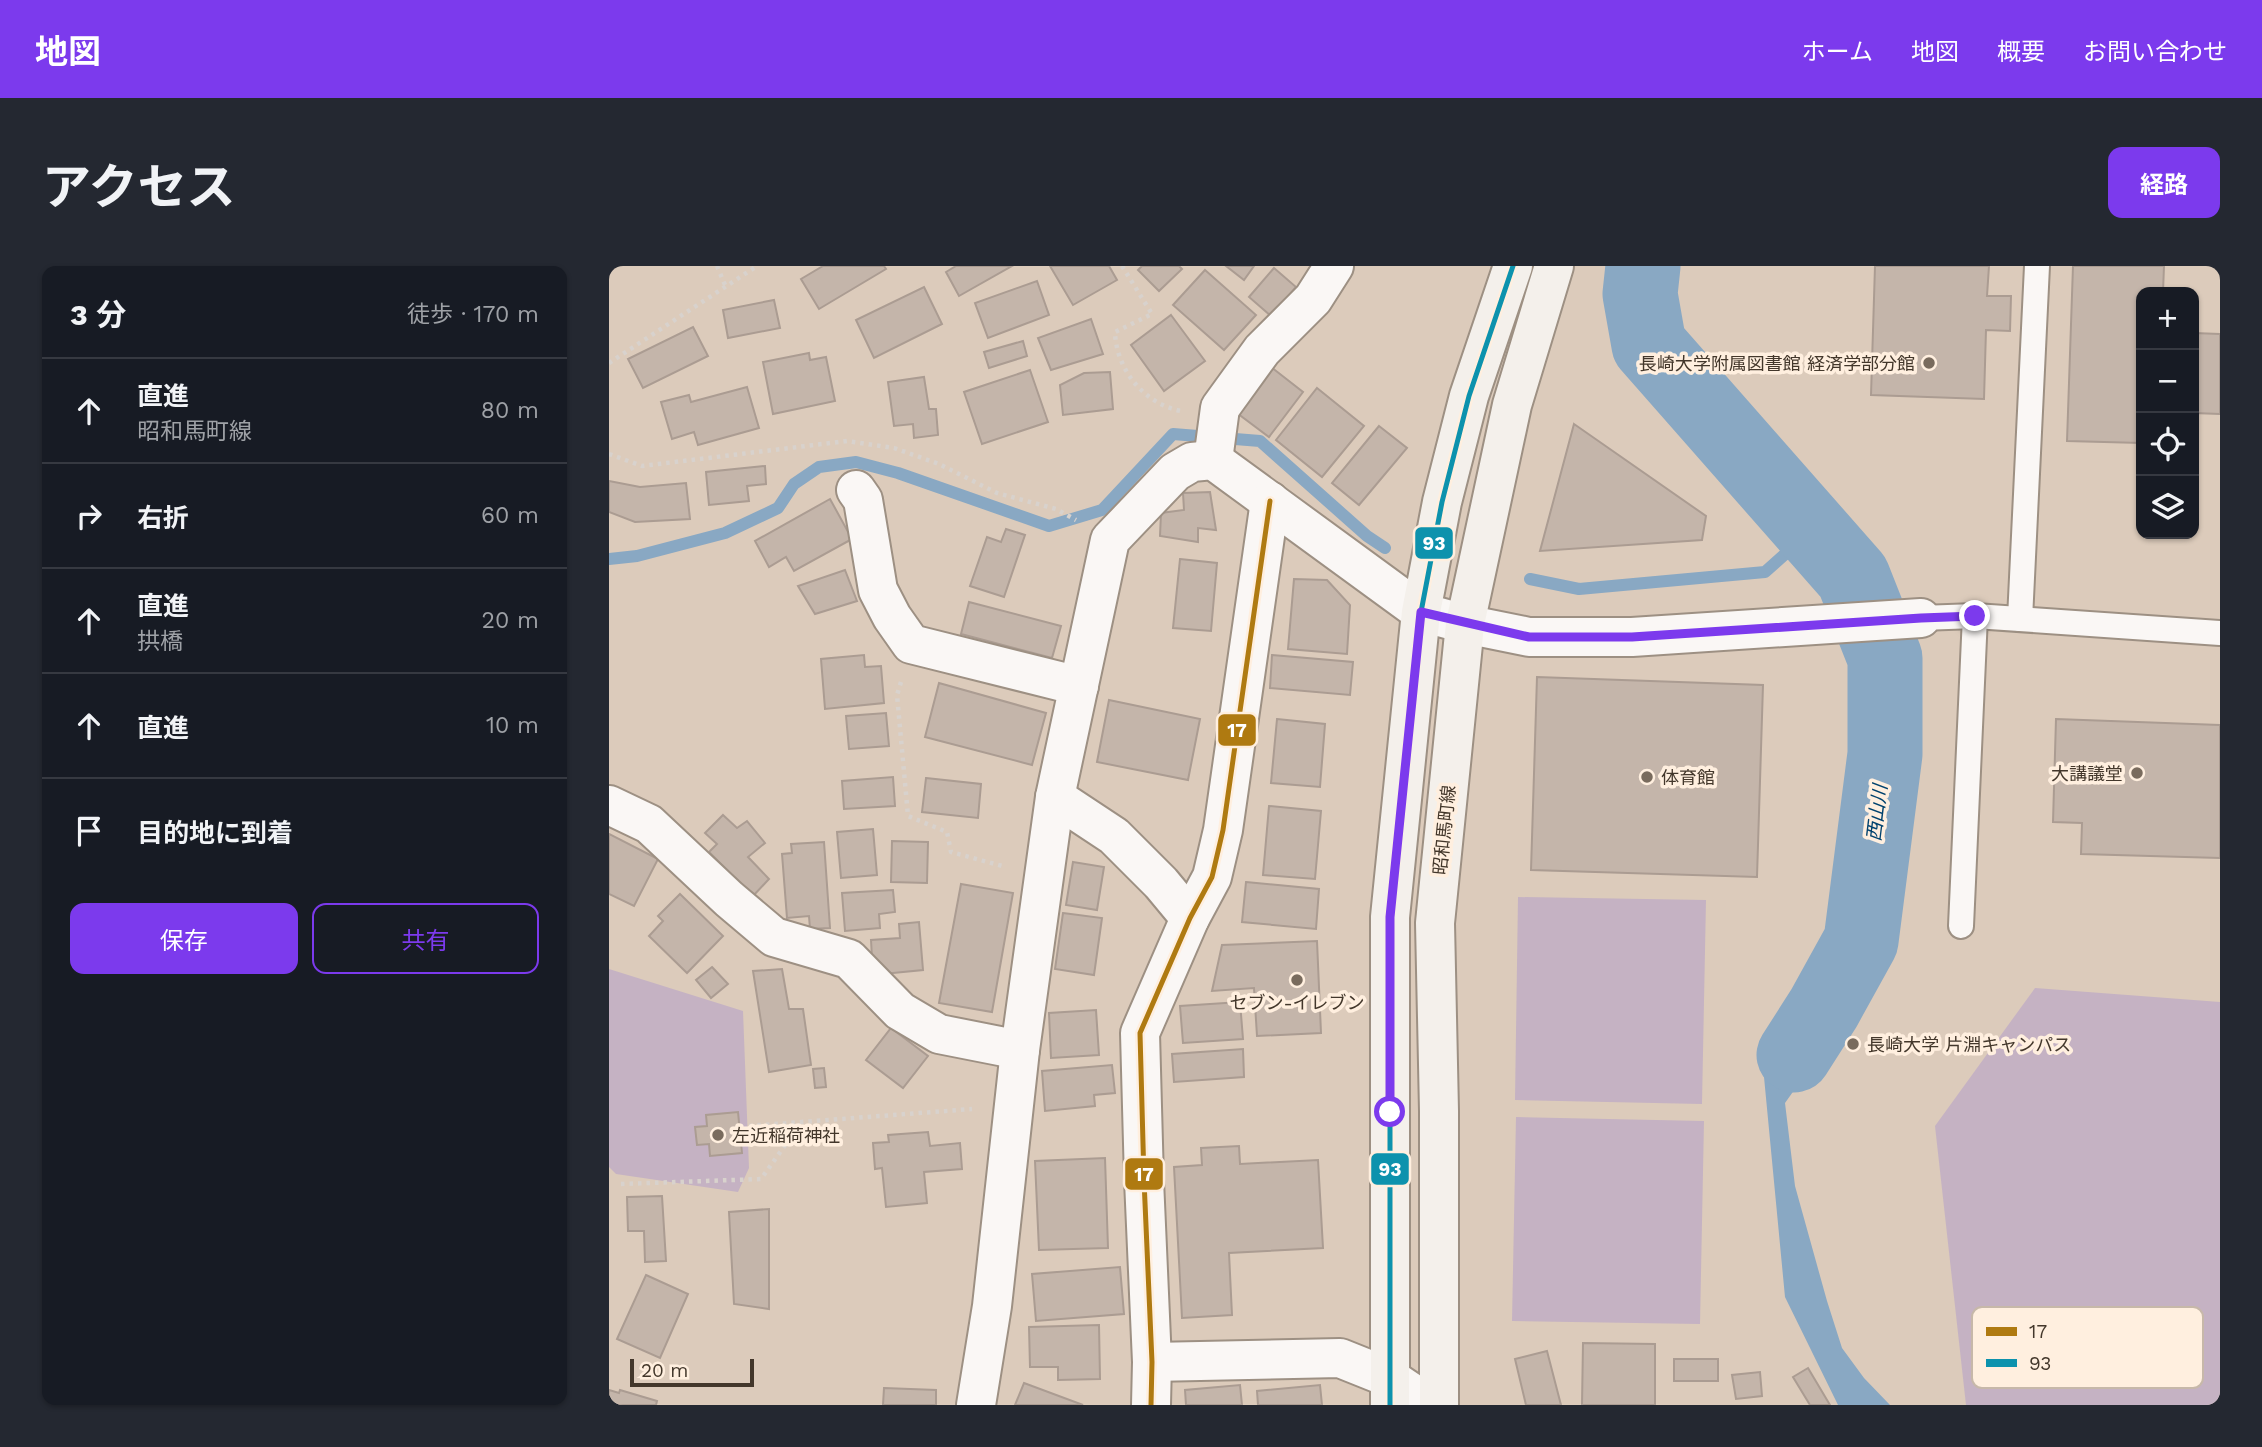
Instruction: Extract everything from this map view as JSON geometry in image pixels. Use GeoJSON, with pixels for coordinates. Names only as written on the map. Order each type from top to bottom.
{"type":"FeatureCollection","features":[{"type":"Feature","properties":{"kind":"main road"},"geometry":{"type":"LineString","coordinates":[[1390,1392],[1390,917],[1421,612],[1442,502],[1469,396],[1513,266]]}},
{"type":"Feature","properties":{"kind":"main road","name":"昭和馬町線"},"geometry":{"type":"LineString","coordinates":[[1439,1405],[1439,1111],[1435,923],[1465,624],[1512,405],[1554,266]]}},
{"type":"Feature","properties":{"kind":"street"},"geometry":{"type":"LineString","coordinates":[[977,1405],[992,1306],[1020,1050],[1055,797],[1110,540],[1174,472],[1192,462],[1215,442],[1220,408],[1262,349],[1313,299],[1334,266]]}},
{"type":"Feature","properties":{"kind":"street"},"geometry":{"type":"LineString","coordinates":[[1215,442],[1270,500],[1421,612],[1465,624],[1529,637],[1632,637],[1921,618]]}},
{"type":"Feature","properties":{"kind":"street"},"geometry":{"type":"LineString","coordinates":[[856,490],[863,499],[878,590],[891,617],[911,643],[1079,686]]}},
{"type":"Feature","properties":{"kind":"street"},"geometry":{"type":"LineString","coordinates":[[1151,1405],[1152,1362],[1140,1033],[1190,918],[1212,877],[1223,830],[1270,500]]}},
{"type":"Feature","properties":{"kind":"street"},"geometry":{"type":"LineString","coordinates":[[1055,797],[1114,836],[1161,883],[1190,918]]}},
{"type":"Feature","properties":{"kind":"street"},"geometry":{"type":"LineString","coordinates":[[609,806],[649,824],[774,937],[849,959],[900,1011],[939,1034],[1020,1050]]}},
{"type":"Feature","properties":{"kind":"street"},"geometry":{"type":"LineString","coordinates":[[1152,1362],[1341,1358],[1390,1392],[1430,1405]]}},
{"type":"Feature","properties":{"kind":"lane"},"geometry":{"type":"LineString","coordinates":[[2020,619],[2037,266]]}},
{"type":"Feature","properties":{"kind":"lane"},"geometry":{"type":"LineString","coordinates":[[1961,926],[1975,616]]}},
{"type":"Feature","properties":{"kind":"lane"},"geometry":{"type":"LineString","coordinates":[[1921,618],[1975,616],[2220,633]]}},
{"type":"Feature","properties":{"kind":"path"},"geometry":{"type":"LineString","coordinates":[[717,266],[726,285]]}},
{"type":"Feature","properties":{"kind":"path"},"geometry":{"type":"LineString","coordinates":[[609,363],[757,266]]}},
{"type":"Feature","properties":{"kind":"path"},"geometry":{"type":"LineString","coordinates":[[1122,266],[1152,314],[1115,332],[1115,346],[1131,379],[1146,397],[1175,410],[1215,442]]}},
{"type":"Feature","properties":{"kind":"path"},"geometry":{"type":"LineString","coordinates":[[609,454],[642,466]]}},
{"type":"Feature","properties":{"kind":"path"},"geometry":{"type":"LineString","coordinates":[[911,643],[897,695],[908,816],[947,832],[951,852],[1044,878]]}},
{"type":"Feature","properties":{"kind":"path"},"geometry":{"type":"LineString","coordinates":[[749,1126],[1015,1106]]}},
{"type":"Feature","properties":{"kind":"path"},"geometry":{"type":"LineString","coordinates":[[621,1184],[761,1179],[802,1122]]}},
{"type":"Feature","properties":{"kind":"shaded area"},"geometry":{"type":"Polygon","coordinates":[[[1518,897],[1706,900],[1702,1104],[1515,1100],[1518,897]]]}},
{"type":"Feature","properties":{"kind":"shaded area"},"geometry":{"type":"Polygon","coordinates":[[[609,969],[743,1011],[749,1168],[738,1192],[616,1174],[609,1167],[609,969]]]}},
{"type":"Feature","properties":{"kind":"shaded area"},"geometry":{"type":"Polygon","coordinates":[[[2035,988],[2220,1002],[2220,1405],[1966,1405],[1935,1126],[2035,988]]]}},
{"type":"Feature","properties":{"kind":"shaded area"},"geometry":{"type":"Polygon","coordinates":[[[1516,1117],[1704,1121],[1700,1324],[1512,1321],[1516,1117]]]}},
{"type":"Feature","properties":{"kind":"water"},"geometry":{"type":"Polygon","coordinates":[[[1828,961],[1867,971],[1844,1020],[1785,1103],[1795,1186],[1842,1348],[1864,1378],[1890,1405],[1838,1405],[1785,1297],[1764,1077],[1786,1046],[1798,1009],[1828,961]]]}},
{"type":"Feature","properties":{"kind":"building"},"geometry":{"type":"Polygon","coordinates":[[[823,266],[884,266],[886,269],[819,309],[801,279],[823,266]]]}},
{"type":"Feature","properties":{"kind":"building"},"geometry":{"type":"Polygon","coordinates":[[[956,266],[1012,266],[959,296],[946,272],[956,266]]]}},
{"type":"Feature","properties":{"kind":"building"},"geometry":{"type":"Polygon","coordinates":[[[1050,266],[1109,266],[1117,280],[1073,305],[1050,266]]]}},
{"type":"Feature","properties":{"kind":"building"},"geometry":{"type":"Polygon","coordinates":[[[1142,266],[1179,266],[1182,269],[1159,291],[1138,270],[1142,266]]]}},
{"type":"Feature","properties":{"kind":"building"},"geometry":{"type":"Polygon","coordinates":[[[1226,266],[1254,266],[1244,280],[1226,266]]]}},
{"type":"Feature","properties":{"kind":"building","name":"長崎大学附属図書館 経済学部分館"},"geometry":{"type":"Polygon","coordinates":[[[1875,266],[1989,266],[1987,296],[2011,296],[2010,331],[1986,330],[1984,399],[1871,395],[1875,266]]]}},
{"type":"Feature","properties":{"kind":"building"},"geometry":{"type":"Polygon","coordinates":[[[2073,266],[2164,266],[2163,287],[2136,287],[2136,443],[2067,441],[2073,266]]]}},
{"type":"Feature","properties":{"kind":"building"},"geometry":{"type":"Polygon","coordinates":[[[1274,268],[1296,287],[1271,316],[1249,297],[1274,268]]]}},
{"type":"Feature","properties":{"kind":"building"},"geometry":{"type":"Polygon","coordinates":[[[1205,270],[1256,315],[1224,350],[1173,305],[1205,270]]]}},
{"type":"Feature","properties":{"kind":"building"},"geometry":{"type":"Polygon","coordinates":[[[1037,281],[1049,315],[988,338],[975,303],[1037,281]]]}},
{"type":"Feature","properties":{"kind":"building"},"geometry":{"type":"Polygon","coordinates":[[[924,287],[942,324],[874,358],[856,320],[924,287]]]}},
{"type":"Feature","properties":{"kind":"building"},"geometry":{"type":"Polygon","coordinates":[[[774,300],[780,328],[728,338],[723,310],[774,300]]]}},
{"type":"Feature","properties":{"kind":"building"},"geometry":{"type":"Polygon","coordinates":[[[1171,315],[1205,361],[1164,391],[1131,345],[1171,315]]]}},
{"type":"Feature","properties":{"kind":"building"},"geometry":{"type":"Polygon","coordinates":[[[1091,319],[1103,354],[1051,370],[1038,338],[1091,319]]]}},
{"type":"Feature","properties":{"kind":"building"},"geometry":{"type":"Polygon","coordinates":[[[693,327],[708,356],[643,388],[628,359],[693,327]]]}},
{"type":"Feature","properties":{"kind":"building"},"geometry":{"type":"Polygon","coordinates":[[[2199,333],[2220,334],[2220,414],[2199,413],[2199,333]]]}},
{"type":"Feature","properties":{"kind":"building"},"geometry":{"type":"Polygon","coordinates":[[[1023,341],[1027,356],[989,368],[984,352],[1023,341]]]}},
{"type":"Feature","properties":{"kind":"building"},"geometry":{"type":"Polygon","coordinates":[[[809,353],[810,360],[826,357],[835,401],[773,414],[763,362],[809,353]]]}},
{"type":"Feature","properties":{"kind":"building"},"geometry":{"type":"Polygon","coordinates":[[[1271,367],[1303,392],[1269,437],[1237,413],[1271,367]]]}},
{"type":"Feature","properties":{"kind":"building"},"geometry":{"type":"Polygon","coordinates":[[[1030,370],[1048,422],[982,444],[964,392],[1030,370]]]}},
{"type":"Feature","properties":{"kind":"building"},"geometry":{"type":"Polygon","coordinates":[[[1110,372],[1113,409],[1063,415],[1060,385],[1084,373],[1110,372]]]}},
{"type":"Feature","properties":{"kind":"building"},"geometry":{"type":"Polygon","coordinates":[[[924,377],[929,409],[936,409],[938,435],[914,438],[913,424],[894,426],[888,382],[924,377]]]}},
{"type":"Feature","properties":{"kind":"building"},"geometry":{"type":"Polygon","coordinates":[[[747,387],[759,428],[698,445],[694,432],[672,439],[661,402],[689,395],[691,402],[747,387]]]}},
{"type":"Feature","properties":{"kind":"building"},"geometry":{"type":"Polygon","coordinates":[[[1317,388],[1364,426],[1322,477],[1276,440],[1317,388]]]}},
{"type":"Feature","properties":{"kind":"building"},"geometry":{"type":"Polygon","coordinates":[[[1574,424],[1706,516],[1702,540],[1540,551],[1574,424]]]}},
{"type":"Feature","properties":{"kind":"building"},"geometry":{"type":"Polygon","coordinates":[[[1379,426],[1407,448],[1359,505],[1332,483],[1379,426]]]}},
{"type":"Feature","properties":{"kind":"building"},"geometry":{"type":"Polygon","coordinates":[[[765,466],[766,484],[747,486],[749,501],[709,505],[706,472],[765,466]]]}},
{"type":"Feature","properties":{"kind":"building"},"geometry":{"type":"Polygon","coordinates":[[[609,481],[640,487],[686,483],[690,519],[635,522],[609,512],[609,481]]]}},
{"type":"Feature","properties":{"kind":"building"},"geometry":{"type":"Polygon","coordinates":[[[1210,492],[1216,530],[1198,528],[1198,542],[1160,536],[1161,513],[1184,510],[1183,493],[1210,492]]]}},
{"type":"Feature","properties":{"kind":"building"},"geometry":{"type":"Polygon","coordinates":[[[830,499],[852,539],[794,571],[786,557],[769,567],[755,541],[830,499]]]}},
{"type":"Feature","properties":{"kind":"building"},"geometry":{"type":"Polygon","coordinates":[[[1006,529],[1025,535],[1004,597],[970,586],[987,537],[1001,542],[1006,529]]]}},
{"type":"Feature","properties":{"kind":"building"},"geometry":{"type":"Polygon","coordinates":[[[1180,559],[1217,563],[1211,631],[1173,628],[1180,559]]]}},
{"type":"Feature","properties":{"kind":"building"},"geometry":{"type":"Polygon","coordinates":[[[845,570],[857,601],[815,614],[798,586],[845,570]]]}},
{"type":"Feature","properties":{"kind":"building"},"geometry":{"type":"Polygon","coordinates":[[[1294,579],[1327,580],[1350,605],[1347,654],[1288,649],[1294,579]]]}},
{"type":"Feature","properties":{"kind":"building"},"geometry":{"type":"Polygon","coordinates":[[[969,602],[1061,626],[1052,658],[961,634],[969,602]]]}},
{"type":"Feature","properties":{"kind":"building"},"geometry":{"type":"Polygon","coordinates":[[[864,655],[865,667],[881,666],[884,703],[825,709],[821,659],[864,655]]]}},
{"type":"Feature","properties":{"kind":"building"},"geometry":{"type":"Polygon","coordinates":[[[1272,655],[1353,662],[1350,695],[1270,688],[1272,655]]]}},
{"type":"Feature","properties":{"kind":"building","name":"体育館"},"geometry":{"type":"Polygon","coordinates":[[[1537,677],[1763,685],[1757,877],[1531,870],[1537,677]]]}},
{"type":"Feature","properties":{"kind":"building"},"geometry":{"type":"Polygon","coordinates":[[[939,683],[1046,713],[1032,765],[925,737],[939,683]]]}},
{"type":"Feature","properties":{"kind":"building"},"geometry":{"type":"Polygon","coordinates":[[[1109,700],[1200,719],[1188,780],[1097,762],[1109,700]]]}},
{"type":"Feature","properties":{"kind":"building"},"geometry":{"type":"Polygon","coordinates":[[[886,713],[889,746],[849,749],[846,716],[886,713]]]}},
{"type":"Feature","properties":{"kind":"building"},"geometry":{"type":"Polygon","coordinates":[[[1277,719],[1325,724],[1320,787],[1271,783],[1277,719]]]}},
{"type":"Feature","properties":{"kind":"building","name":"大講議堂"},"geometry":{"type":"Polygon","coordinates":[[[2056,719],[2220,725],[2220,858],[2081,854],[2082,823],[2053,822],[2056,719]]]}},
{"type":"Feature","properties":{"kind":"building"},"geometry":{"type":"Polygon","coordinates":[[[893,777],[895,806],[844,809],[842,781],[893,777]]]}},
{"type":"Feature","properties":{"kind":"building"},"geometry":{"type":"Polygon","coordinates":[[[926,778],[981,784],[978,818],[922,812],[926,778]]]}},
{"type":"Feature","properties":{"kind":"building"},"geometry":{"type":"Polygon","coordinates":[[[1269,806],[1321,811],[1315,879],[1263,875],[1269,806]]]}},
{"type":"Feature","properties":{"kind":"building"},"geometry":{"type":"Polygon","coordinates":[[[723,815],[737,828],[747,821],[765,843],[748,857],[769,879],[753,896],[709,852],[717,844],[705,833],[723,815]]]}},
{"type":"Feature","properties":{"kind":"building"},"geometry":{"type":"Polygon","coordinates":[[[873,829],[877,875],[841,878],[837,832],[873,829]]]}},
{"type":"Feature","properties":{"kind":"building"},"geometry":{"type":"Polygon","coordinates":[[[609,834],[658,859],[634,906],[609,894],[609,834]]]}},
{"type":"Feature","properties":{"kind":"building"},"geometry":{"type":"Polygon","coordinates":[[[892,841],[928,842],[927,883],[891,882],[892,841]]]}},
{"type":"Feature","properties":{"kind":"building"},"geometry":{"type":"Polygon","coordinates":[[[824,842],[830,928],[810,929],[809,916],[787,918],[782,854],[792,853],[791,844],[824,842]]]}},
{"type":"Feature","properties":{"kind":"building"},"geometry":{"type":"Polygon","coordinates":[[[1073,862],[1104,867],[1097,910],[1066,905],[1073,862]]]}},
{"type":"Feature","properties":{"kind":"building"},"geometry":{"type":"Polygon","coordinates":[[[1246,882],[1319,889],[1316,929],[1242,922],[1246,882]]]}},
{"type":"Feature","properties":{"kind":"building"},"geometry":{"type":"Polygon","coordinates":[[[961,884],[1013,893],[992,1012],[939,1003],[961,884]]]}},
{"type":"Feature","properties":{"kind":"building"},"geometry":{"type":"Polygon","coordinates":[[[893,890],[895,912],[879,914],[880,928],[845,931],[842,893],[893,890]]]}},
{"type":"Feature","properties":{"kind":"building"},"geometry":{"type":"Polygon","coordinates":[[[680,894],[723,936],[687,973],[649,936],[663,921],[658,916],[680,894]]]}},
{"type":"Feature","properties":{"kind":"building"},"geometry":{"type":"Polygon","coordinates":[[[1063,913],[1102,918],[1094,975],[1055,969],[1063,913]]]}},
{"type":"Feature","properties":{"kind":"building"},"geometry":{"type":"Polygon","coordinates":[[[919,922],[923,970],[873,975],[871,940],[900,938],[899,924],[919,922]]]}},
{"type":"Feature","properties":{"kind":"building"},"geometry":{"type":"Polygon","coordinates":[[[1317,941],[1321,1033],[1257,1036],[1254,988],[1212,991],[1222,945],[1317,941]]]}},
{"type":"Feature","properties":{"kind":"building"},"geometry":{"type":"Polygon","coordinates":[[[712,967],[728,984],[711,998],[696,980],[712,967]]]}},
{"type":"Feature","properties":{"kind":"building"},"geometry":{"type":"Polygon","coordinates":[[[782,969],[789,1009],[803,1009],[811,1065],[769,1072],[753,971],[782,969]]]}},
{"type":"Feature","properties":{"kind":"building"},"geometry":{"type":"Polygon","coordinates":[[[1240,1002],[1243,1039],[1183,1043],[1180,1006],[1240,1002]]]}},
{"type":"Feature","properties":{"kind":"building"},"geometry":{"type":"Polygon","coordinates":[[[1096,1010],[1099,1055],[1051,1058],[1049,1013],[1096,1010]]]}},
{"type":"Feature","properties":{"kind":"building"},"geometry":{"type":"Polygon","coordinates":[[[891,1028],[928,1056],[903,1088],[866,1060],[891,1028]]]}},
{"type":"Feature","properties":{"kind":"building"},"geometry":{"type":"Polygon","coordinates":[[[1243,1049],[1244,1077],[1174,1082],[1172,1054],[1243,1049]]]}},
{"type":"Feature","properties":{"kind":"building"},"geometry":{"type":"Polygon","coordinates":[[[1112,1065],[1115,1093],[1094,1095],[1095,1106],[1045,1111],[1042,1071],[1112,1065]]]}},
{"type":"Feature","properties":{"kind":"building"},"geometry":{"type":"Polygon","coordinates":[[[824,1068],[826,1087],[815,1088],[813,1069],[824,1068]]]}},
{"type":"Feature","properties":{"kind":"building","name":"左近稲荷神社"},"geometry":{"type":"Polygon","coordinates":[[[738,1112],[742,1153],[710,1156],[709,1144],[697,1145],[695,1127],[707,1126],[706,1115],[738,1112]]]}},
{"type":"Feature","properties":{"kind":"building"},"geometry":{"type":"Polygon","coordinates":[[[928,1132],[930,1146],[960,1143],[962,1169],[924,1172],[927,1203],[886,1207],[882,1168],[875,1169],[873,1143],[889,1142],[888,1135],[928,1132]]]}},
{"type":"Feature","properties":{"kind":"building"},"geometry":{"type":"Polygon","coordinates":[[[1239,1146],[1240,1164],[1318,1160],[1323,1248],[1229,1253],[1232,1315],[1182,1318],[1174,1167],[1202,1165],[1201,1148],[1239,1146]]]}},
{"type":"Feature","properties":{"kind":"building"},"geometry":{"type":"Polygon","coordinates":[[[1105,1158],[1108,1248],[1039,1250],[1035,1161],[1105,1158]]]}},
{"type":"Feature","properties":{"kind":"building"},"geometry":{"type":"Polygon","coordinates":[[[662,1196],[666,1261],[645,1262],[644,1231],[628,1231],[627,1197],[662,1196]]]}},
{"type":"Feature","properties":{"kind":"building"},"geometry":{"type":"Polygon","coordinates":[[[769,1209],[769,1309],[734,1304],[729,1212],[769,1209]]]}},
{"type":"Feature","properties":{"kind":"building"},"geometry":{"type":"Polygon","coordinates":[[[1120,1267],[1124,1314],[1036,1321],[1032,1274],[1120,1267]]]}},
{"type":"Feature","properties":{"kind":"building"},"geometry":{"type":"Polygon","coordinates":[[[646,1275],[688,1294],[660,1358],[617,1339],[646,1275]]]}},
{"type":"Feature","properties":{"kind":"building"},"geometry":{"type":"Polygon","coordinates":[[[1099,1325],[1100,1379],[1058,1380],[1058,1367],[1030,1367],[1029,1327],[1099,1325]]]}},
{"type":"Feature","properties":{"kind":"building"},"geometry":{"type":"Polygon","coordinates":[[[1583,1343],[1655,1344],[1655,1405],[1582,1405],[1583,1343]]]}},
{"type":"Feature","properties":{"kind":"building"},"geometry":{"type":"Polygon","coordinates":[[[1547,1351],[1561,1405],[1526,1405],[1515,1359],[1547,1351]]]}},
{"type":"Feature","properties":{"kind":"building"},"geometry":{"type":"Polygon","coordinates":[[[1674,1359],[1718,1359],[1718,1381],[1674,1381],[1674,1359]]]}},
{"type":"Feature","properties":{"kind":"building"},"geometry":{"type":"Polygon","coordinates":[[[1808,1368],[1830,1405],[1810,1405],[1793,1377],[1808,1368]]]}},
{"type":"Feature","properties":{"kind":"building"},"geometry":{"type":"Polygon","coordinates":[[[1760,1372],[1762,1396],[1736,1399],[1732,1375],[1760,1372]]]}},
{"type":"Feature","properties":{"kind":"building"},"geometry":{"type":"Polygon","coordinates":[[[1024,1383],[1083,1405],[1015,1405],[1024,1383]]]}},
{"type":"Feature","properties":{"kind":"building"},"geometry":{"type":"Polygon","coordinates":[[[1240,1385],[1242,1405],[1186,1405],[1185,1390],[1240,1385]]]}},
{"type":"Feature","properties":{"kind":"building"},"geometry":{"type":"Polygon","coordinates":[[[1320,1385],[1322,1405],[1258,1405],[1257,1391],[1320,1385]]]}},
{"type":"Feature","properties":{"kind":"building"},"geometry":{"type":"Polygon","coordinates":[[[884,1388],[936,1390],[936,1405],[883,1405],[884,1388]]]}},
{"type":"Feature","properties":{"kind":"building"},"geometry":{"type":"Polygon","coordinates":[[[609,1390],[619,1393],[620,1390],[657,1401],[656,1405],[609,1405],[609,1390]]]}},
{"type":"Feature","properties":{"kind":"waterway","name":"西山川"},"geometry":{"type":"LineString","coordinates":[[1643,266],[1640,294],[1649,345],[1853,577],[1885,658],[1885,754],[1861,941],[1794,1055]]}},
{"type":"Feature","properties":{"kind":"waterway"},"geometry":{"type":"LineString","coordinates":[[609,559],[637,556],[725,533],[778,508],[794,484],[819,467],[856,462],[898,473],[1049,526],[1102,510],[1173,434],[1260,441],[1367,536],[1385,548]]}},
{"type":"Feature","properties":{"kind":"waterway"},"geometry":{"type":"LineString","coordinates":[[1530,579],[1579,589],[1765,572],[1812,530]]}},
{"type":"Feature","properties":{"kind":"transit line","name":"93"},"geometry":{"type":"LineString","coordinates":[[1390,1405],[1390,917],[1421,612],[1442,502],[1469,396],[1513,266]]}},
{"type":"Feature","properties":{"kind":"transit line","name":"17"},"geometry":{"type":"LineString","coordinates":[[1151,1405],[1152,1362],[1140,1033],[1190,918],[1212,877],[1223,830],[1270,501]]}},
{"type":"Feature","properties":{"kind":"place","name":"長崎大学附属図書館 経済学部分館"},"geometry":{"type":"Point","coordinates":[1929,363]}},
{"type":"Feature","properties":{"kind":"place","name":"大講議堂"},"geometry":{"type":"Point","coordinates":[2137,773]}},
{"type":"Feature","properties":{"kind":"place","name":"体育館"},"geometry":{"type":"Point","coordinates":[1647,777]}},
{"type":"Feature","properties":{"kind":"place","name":"セブン-イレブン"},"geometry":{"type":"Point","coordinates":[1297,980]}},
{"type":"Feature","properties":{"kind":"place","name":"長崎大学 片淵キャンパス"},"geometry":{"type":"Point","coordinates":[1853,1044]}},
{"type":"Feature","properties":{"kind":"place","name":"左近稲荷神社"},"geometry":{"type":"Point","coordinates":[718,1135]}},
{"type":"Feature","properties":{"kind":"route"},"geometry":{"type":"LineString","coordinates":[[1390,1112],[1390,917],[1421,612],[1529,637],[1632,637],[1975,616]]}}]}
